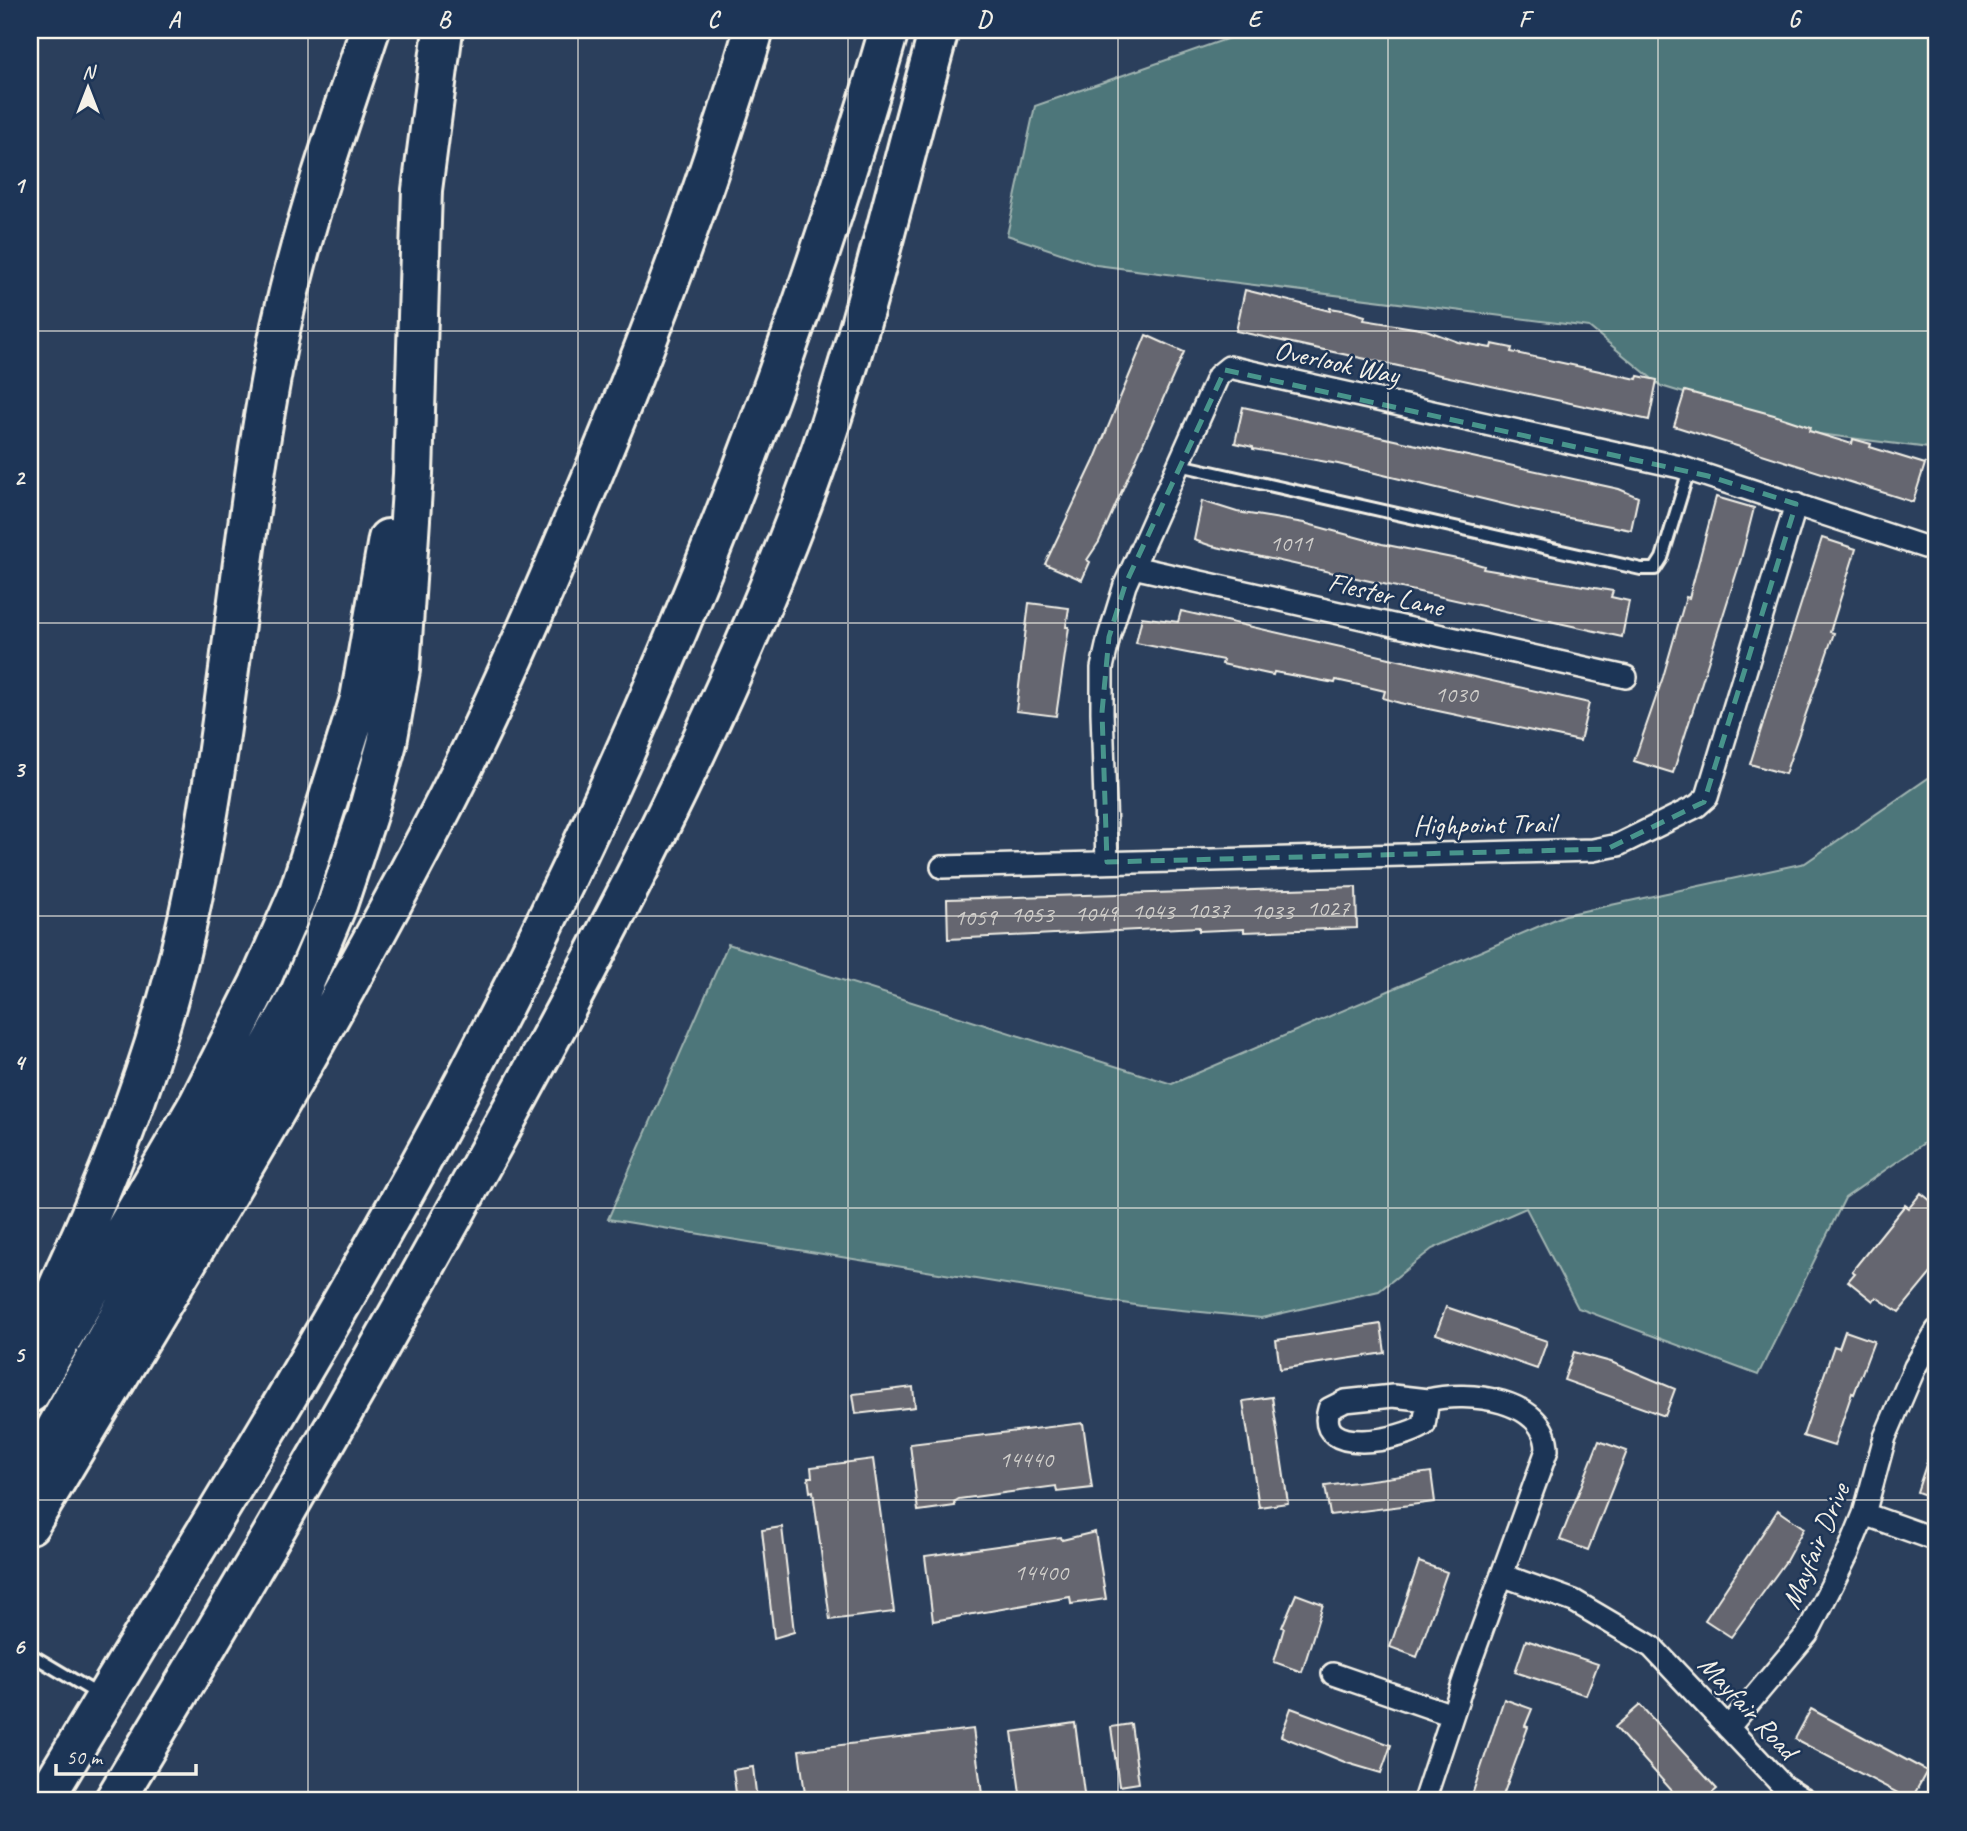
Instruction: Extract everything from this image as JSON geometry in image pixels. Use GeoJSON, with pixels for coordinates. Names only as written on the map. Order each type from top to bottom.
{"type":"FeatureCollection","features":[{"type":"Feature","properties":{"kind":"highway"},"geometry":{"type":"LineString","coordinates":[[30,1348],[92,1212],[142,1080],[184,937],[207,814],[262,429],[282,325],[305,229],[370,30]]}},
{"type":"Feature","properties":{"kind":"highway"},"geometry":{"type":"LineString","coordinates":[[30,1393],[217,1067],[293,908],[329,805],[360,699],[385,558],[395,472],[408,191],[414,135],[437,30]]}},
{"type":"Feature","properties":{"kind":"highway"},"geometry":{"type":"LineString","coordinates":[[30,1475],[300,993],[337,905],[367,815],[387,743],[400,670],[413,474],[422,190],[443,30]]}},
{"type":"Feature","properties":{"kind":"highway"},"geometry":{"type":"LineString","coordinates":[[30,1524],[309,1055],[450,794],[524,637],[630,388],[703,187],[754,30]]}},
{"type":"Feature","properties":{"kind":"highway"},"geometry":{"type":"LineString","coordinates":[[43,1801],[287,1395],[401,1198],[499,1013],[580,846],[651,690],[757,434],[825,238],[889,30]]}},
{"type":"Feature","properties":{"kind":"highway"},"geometry":{"type":"LineString","coordinates":[[114,1801],[232,1606],[365,1375],[594,958],[670,808],[739,657],[802,505],[841,393],[939,30]]}},
{"type":"Feature","properties":{"kind":"highway"},"geometry":{"type":"LineString","coordinates":[[915,115],[948,30]]}},
{"type":"Feature","properties":{"kind":"street","name":"Overlook Way"},"geometry":{"type":"LineString","coordinates":[[1107,862],[1102,668],[1116,609],[1218,376],[1229,367],[1689,470],[1937,551]]}},
{"type":"Feature","properties":{"kind":"street","name":"Highpoint Trail"},"geometry":{"type":"LineString","coordinates":[[942,867],[1600,849],[1618,845],[1704,802],[1796,504]]}},
{"type":"Feature","properties":{"kind":"street","name":"Flester Lane"},"geometry":{"type":"LineString","coordinates":[[1133,566],[1626,677]]}},
{"type":"Feature","properties":{"kind":"street","name":"Mayfair Drive"},"geometry":{"type":"LineString","coordinates":[[1728,1728],[1807,1634],[1848,1553],[1864,1514],[1885,1437],[1914,1367],[1937,1330]]}},
{"type":"Feature","properties":{"kind":"street"},"geometry":{"type":"LineString","coordinates":[[1424,1801],[1547,1450],[1543,1425],[1531,1415],[1511,1406],[1477,1398],[1428,1400]]}},
{"type":"Feature","properties":{"kind":"street"},"geometry":{"type":"LineString","coordinates":[[1864,1514],[1937,1540]]}},
{"type":"Feature","properties":{"kind":"street","name":"Mayfair Road"},"geometry":{"type":"LineString","coordinates":[[1502,1575],[1574,1601],[1652,1647],[1783,1786],[1806,1801]]}},
{"type":"Feature","properties":{"kind":"street"},"geometry":{"type":"LineString","coordinates":[[1333,1674],[1452,1715]]}},
{"type":"Feature","properties":{"kind":"lane"},"geometry":{"type":"LineString","coordinates":[[1180,465],[1641,569],[1655,569],[1662,558],[1689,470]]}},
{"type":"Feature","properties":{"kind":"lane"},"geometry":{"type":"LineString","coordinates":[[30,1654],[104,1699]]}},
{"type":"Feature","properties":{"kind":"highlighted area"},"geometry":{"type":"Polygon","coordinates":[[[1225,370],[1708,476],[1796,504],[1704,802],[1607,849],[1107,862],[1102,712],[1109,637],[1125,585],[1225,370]]]}},
{"type":"Feature","properties":{"kind":"green space"},"geometry":{"type":"Polygon","coordinates":[[[1252,30],[1937,30],[1937,449],[1819,434],[1661,386],[1589,327],[1096,265],[1007,235],[1035,106],[1252,30]]]}},
{"type":"Feature","properties":{"kind":"green space"},"geometry":{"type":"Polygon","coordinates":[[[1937,772],[1937,1134],[1845,1198],[1758,1375],[1578,1308],[1526,1208],[1432,1249],[1379,1291],[1261,1318],[1141,1306],[608,1219],[728,944],[1172,1084],[1565,915],[1805,863],[1937,772]]]}},
{"type":"Feature","properties":{"kind":"building"},"geometry":{"type":"Polygon","coordinates":[[[1245,290],[1330,311],[1330,308],[1348,311],[1365,316],[1364,320],[1426,330],[1458,342],[1491,348],[1492,344],[1512,348],[1511,352],[1637,379],[1638,376],[1657,380],[1649,420],[1236,331],[1245,290]]]}},
{"type":"Feature","properties":{"kind":"building"},"geometry":{"type":"Polygon","coordinates":[[[1146,335],[1184,352],[1099,542],[1087,560],[1090,562],[1082,580],[1045,564],[1094,461],[1146,335]]]}},
{"type":"Feature","properties":{"kind":"building"},"geometry":{"type":"Polygon","coordinates":[[[1685,391],[1774,415],[1810,427],[1809,431],[1852,444],[1853,439],[1871,444],[1870,447],[1925,464],[1913,502],[1674,426],[1685,391]]]}},
{"type":"Feature","properties":{"kind":"building"},"geometry":{"type":"Polygon","coordinates":[[[1243,407],[1619,489],[1638,497],[1631,530],[1528,510],[1338,464],[1253,449],[1235,443],[1243,407]]]}},
{"type":"Feature","properties":{"kind":"building"},"geometry":{"type":"Polygon","coordinates":[[[1716,497],[1754,508],[1741,559],[1673,773],[1634,761],[1663,677],[1686,597],[1689,598],[1716,497]]]}},
{"type":"Feature","properties":{"kind":"building"},"geometry":{"type":"Polygon","coordinates":[[[1202,501],[1237,512],[1304,523],[1382,544],[1467,561],[1484,566],[1483,569],[1613,591],[1611,597],[1629,601],[1622,637],[1212,546],[1194,540],[1202,501]]]}},
{"type":"Feature","properties":{"kind":"building"},"geometry":{"type":"Polygon","coordinates":[[[1822,538],[1856,549],[1830,632],[1834,633],[1785,774],[1750,764],[1822,538]]]}},
{"type":"Feature","properties":{"kind":"building"},"geometry":{"type":"Polygon","coordinates":[[[1029,603],[1069,608],[1066,627],[1069,627],[1056,716],[1016,711],[1029,603]]]}},
{"type":"Feature","properties":{"kind":"building"},"geometry":{"type":"Polygon","coordinates":[[[1181,611],[1589,703],[1580,741],[1400,703],[1383,698],[1385,691],[1368,687],[1274,672],[1273,675],[1222,664],[1223,660],[1136,643],[1142,617],[1178,622],[1181,611]]]}},
{"type":"Feature","properties":{"kind":"building"},"geometry":{"type":"Polygon","coordinates":[[[1356,887],[1357,928],[1244,932],[1244,929],[1199,931],[1199,927],[948,939],[947,899],[1356,887]]]}},
{"type":"Feature","properties":{"kind":"building"},"geometry":{"type":"Polygon","coordinates":[[[1921,1193],[1937,1206],[1937,1266],[1899,1312],[1876,1297],[1873,1301],[1848,1281],[1855,1273],[1852,1271],[1905,1205],[1909,1208],[1921,1193]]]}},
{"type":"Feature","properties":{"kind":"building"},"geometry":{"type":"Polygon","coordinates":[[[1446,1307],[1547,1341],[1537,1369],[1436,1334],[1446,1307]]]}},
{"type":"Feature","properties":{"kind":"building"},"geometry":{"type":"Polygon","coordinates":[[[1381,1324],[1385,1353],[1280,1369],[1276,1340],[1381,1324]]]}},
{"type":"Feature","properties":{"kind":"building"},"geometry":{"type":"Polygon","coordinates":[[[1845,1331],[1874,1341],[1834,1446],[1803,1436],[1834,1346],[1839,1348],[1845,1331]]]}},
{"type":"Feature","properties":{"kind":"building"},"geometry":{"type":"Polygon","coordinates":[[[1574,1352],[1611,1362],[1675,1389],[1665,1416],[1564,1380],[1574,1352]]]}},
{"type":"Feature","properties":{"kind":"building"},"geometry":{"type":"Polygon","coordinates":[[[913,1387],[915,1407],[856,1414],[853,1394],[913,1387]]]}},
{"type":"Feature","properties":{"kind":"building"},"geometry":{"type":"Polygon","coordinates":[[[1272,1397],[1288,1503],[1259,1507],[1243,1401],[1272,1397]]]}},
{"type":"Feature","properties":{"kind":"building"},"geometry":{"type":"Polygon","coordinates":[[[1083,1423],[1092,1488],[1057,1492],[1056,1486],[959,1499],[954,1502],[955,1506],[918,1511],[910,1444],[1083,1423]]]}},
{"type":"Feature","properties":{"kind":"building"},"geometry":{"type":"Polygon","coordinates":[[[1935,1438],[1937,1439],[1937,1499],[1917,1492],[1935,1438]]]}},
{"type":"Feature","properties":{"kind":"building"},"geometry":{"type":"Polygon","coordinates":[[[1599,1441],[1627,1451],[1588,1550],[1560,1540],[1599,1441]]]}},
{"type":"Feature","properties":{"kind":"building"},"geometry":{"type":"Polygon","coordinates":[[[873,1459],[894,1612],[830,1620],[813,1491],[810,1492],[808,1477],[812,1477],[811,1467],[873,1459]]]}},
{"type":"Feature","properties":{"kind":"building"},"geometry":{"type":"Polygon","coordinates":[[[1431,1472],[1435,1502],[1330,1515],[1325,1486],[1431,1472]]]}},
{"type":"Feature","properties":{"kind":"building"},"geometry":{"type":"Polygon","coordinates":[[[1778,1510],[1804,1528],[1786,1561],[1731,1637],[1705,1620],[1778,1510]]]}},
{"type":"Feature","properties":{"kind":"building"},"geometry":{"type":"Polygon","coordinates":[[[782,1527],[794,1632],[774,1638],[762,1530],[782,1527]]]}},
{"type":"Feature","properties":{"kind":"building"},"geometry":{"type":"Polygon","coordinates":[[[1095,1532],[1106,1599],[1071,1604],[1070,1597],[933,1621],[925,1556],[1061,1537],[1062,1540],[1095,1532]]]}},
{"type":"Feature","properties":{"kind":"building"},"geometry":{"type":"Polygon","coordinates":[[[1419,1562],[1447,1572],[1417,1657],[1390,1647],[1419,1562]]]}},
{"type":"Feature","properties":{"kind":"building"},"geometry":{"type":"Polygon","coordinates":[[[1296,1594],[1323,1604],[1302,1672],[1274,1662],[1284,1628],[1282,1627],[1296,1594]]]}},
{"type":"Feature","properties":{"kind":"building"},"geometry":{"type":"Polygon","coordinates":[[[1526,1640],[1598,1664],[1586,1695],[1515,1672],[1526,1640]]]}},
{"type":"Feature","properties":{"kind":"building"},"geometry":{"type":"Polygon","coordinates":[[[1504,1699],[1532,1709],[1525,1726],[1528,1727],[1501,1801],[1470,1801],[1504,1699]]]}},
{"type":"Feature","properties":{"kind":"building"},"geometry":{"type":"Polygon","coordinates":[[[1640,1705],[1717,1789],[1703,1801],[1681,1801],[1615,1727],[1640,1705]]]}},
{"type":"Feature","properties":{"kind":"building"},"geometry":{"type":"Polygon","coordinates":[[[1291,1708],[1391,1745],[1381,1773],[1347,1763],[1281,1736],[1291,1708]]]}},
{"type":"Feature","properties":{"kind":"building"},"geometry":{"type":"Polygon","coordinates":[[[1811,1709],[1927,1771],[1911,1800],[1795,1739],[1811,1709]]]}},
{"type":"Feature","properties":{"kind":"building"},"geometry":{"type":"Polygon","coordinates":[[[1075,1723],[1085,1801],[1021,1801],[1012,1732],[1075,1723]]]}},
{"type":"Feature","properties":{"kind":"building"},"geometry":{"type":"Polygon","coordinates":[[[1131,1724],[1139,1783],[1119,1786],[1111,1727],[1131,1724]]]}},
{"type":"Feature","properties":{"kind":"building"},"geometry":{"type":"Polygon","coordinates":[[[973,1729],[982,1794],[946,1798],[945,1792],[876,1801],[806,1801],[799,1750],[973,1729]]]}},
{"type":"Feature","properties":{"kind":"building"},"geometry":{"type":"Polygon","coordinates":[[[753,1767],[757,1801],[737,1801],[733,1770],[753,1767]]]}}]}
